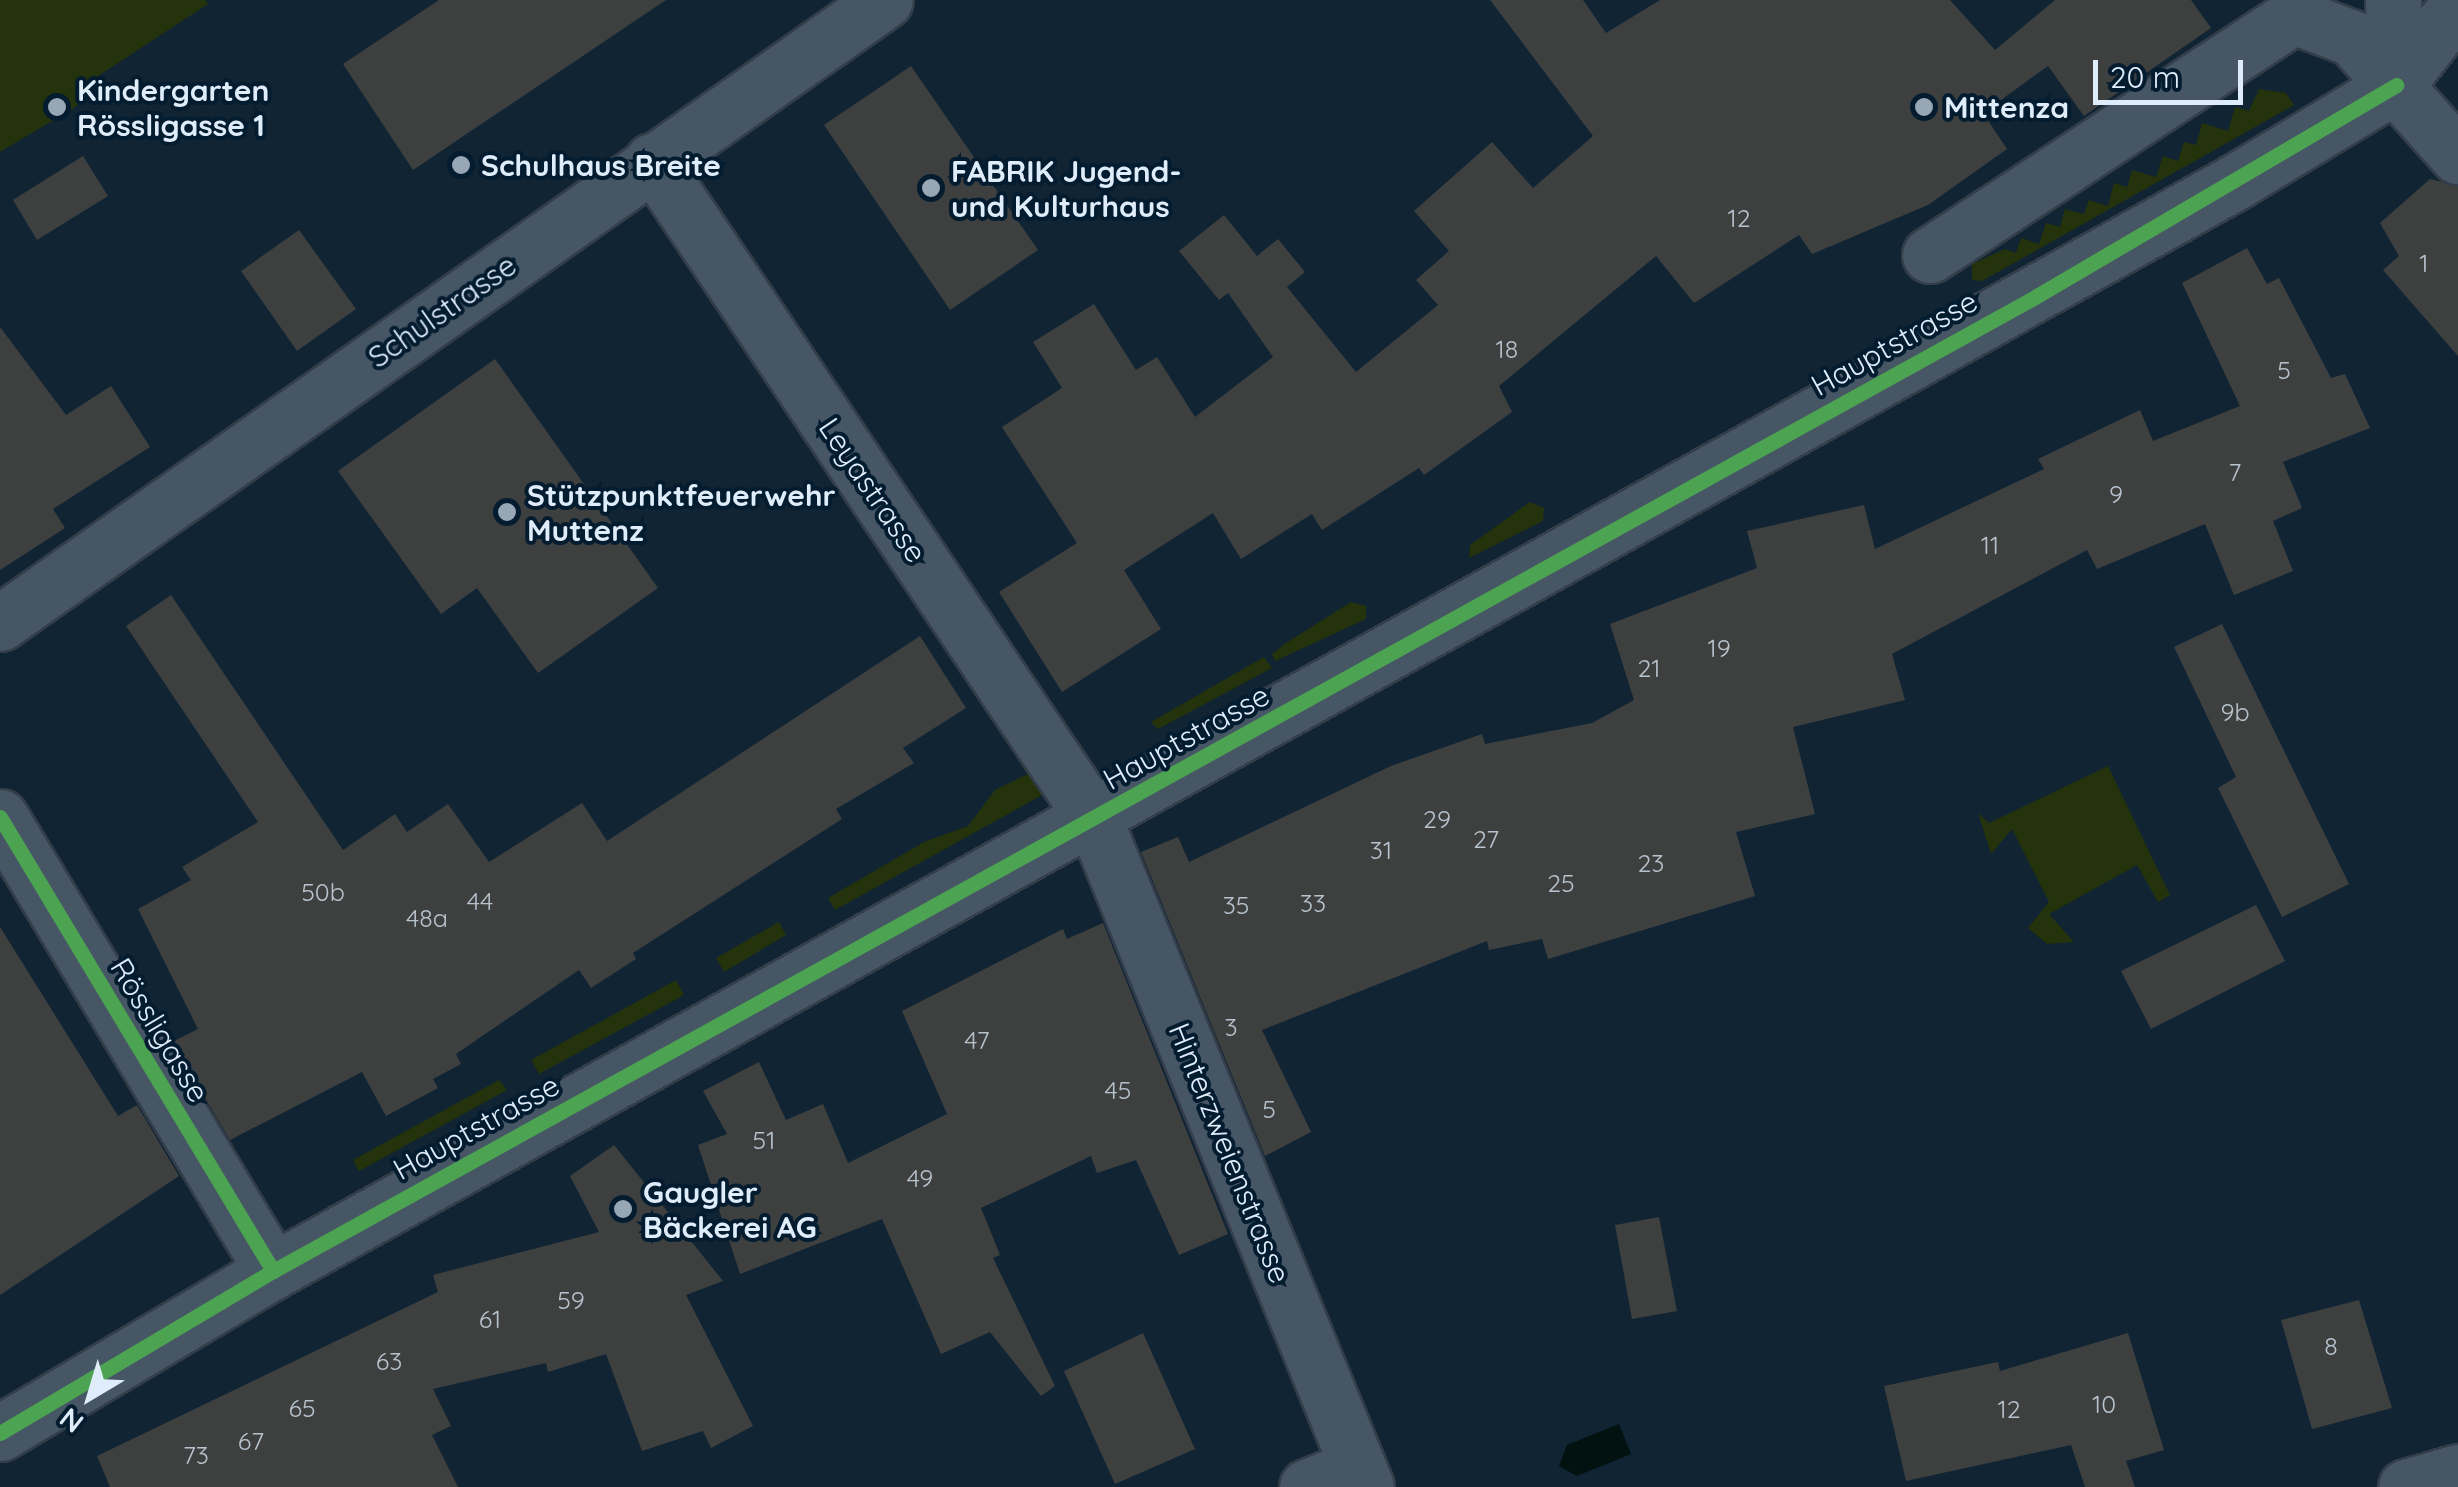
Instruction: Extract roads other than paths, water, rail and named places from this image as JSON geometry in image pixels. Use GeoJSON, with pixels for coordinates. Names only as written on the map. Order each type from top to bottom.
{"type":"FeatureCollection","features":[{"type":"Feature","properties":{"kind":"street","name":"Schulstrasse"},"geometry":{"type":"LineString","coordinates":[[0,623],[884,0]]}},
{"type":"Feature","properties":{"kind":"street"},"geometry":{"type":"LineString","coordinates":[[2394,0],[2396,85],[2458,156]]}},
{"type":"Feature","properties":{"kind":"street"},"geometry":{"type":"LineString","coordinates":[[2396,85],[2458,5]]}},
{"type":"Feature","properties":{"kind":"street","name":"Hauptstrasse"},"geometry":{"type":"LineString","coordinates":[[0,1433],[273,1271],[2036,297],[2396,85],[2352,38],[2294,16],[1930,255]]}},
{"type":"Feature","properties":{"kind":"street","name":"Leyastrasse"},"geometry":{"type":"LineString","coordinates":[[652,161],[1094,819]]}},
{"type":"Feature","properties":{"kind":"street","name":"Rössligasse"},"geometry":{"type":"LineString","coordinates":[[0,818],[273,1271]]}},
{"type":"Feature","properties":{"kind":"street","name":"Hinterzweienstrasse"},"geometry":{"type":"LineString","coordinates":[[1094,819],[1362,1476]]}},
{"type":"Feature","properties":{"kind":"street"},"geometry":{"type":"LineString","coordinates":[[2406,1487],[2458,1472]]}},
{"type":"Feature","properties":{"kind":"street"},"geometry":{"type":"LineString","coordinates":[[1307,1487],[1362,1476]]}},
{"type":"Feature","properties":{"kind":"place","name":"Kindergarten Rössligasse 1"},"geometry":{"type":"Point","coordinates":[57,107]}},
{"type":"Feature","properties":{"kind":"place","name":"Mittenza"},"geometry":{"type":"Point","coordinates":[1924,107]}},
{"type":"Feature","properties":{"kind":"place","name":"Schulhaus Breite"},"geometry":{"type":"Point","coordinates":[461,165]}},
{"type":"Feature","properties":{"kind":"place","name":"FABRIK Jugend- und Kulturhaus"},"geometry":{"type":"Point","coordinates":[931,188]}},
{"type":"Feature","properties":{"kind":"place","name":"Stützpunktfeuerwehr Muttenz"},"geometry":{"type":"Point","coordinates":[507,512]}},
{"type":"Feature","properties":{"kind":"place","name":"Gaugler Bäckerei AG"},"geometry":{"type":"Point","coordinates":[623,1209]}}]}
